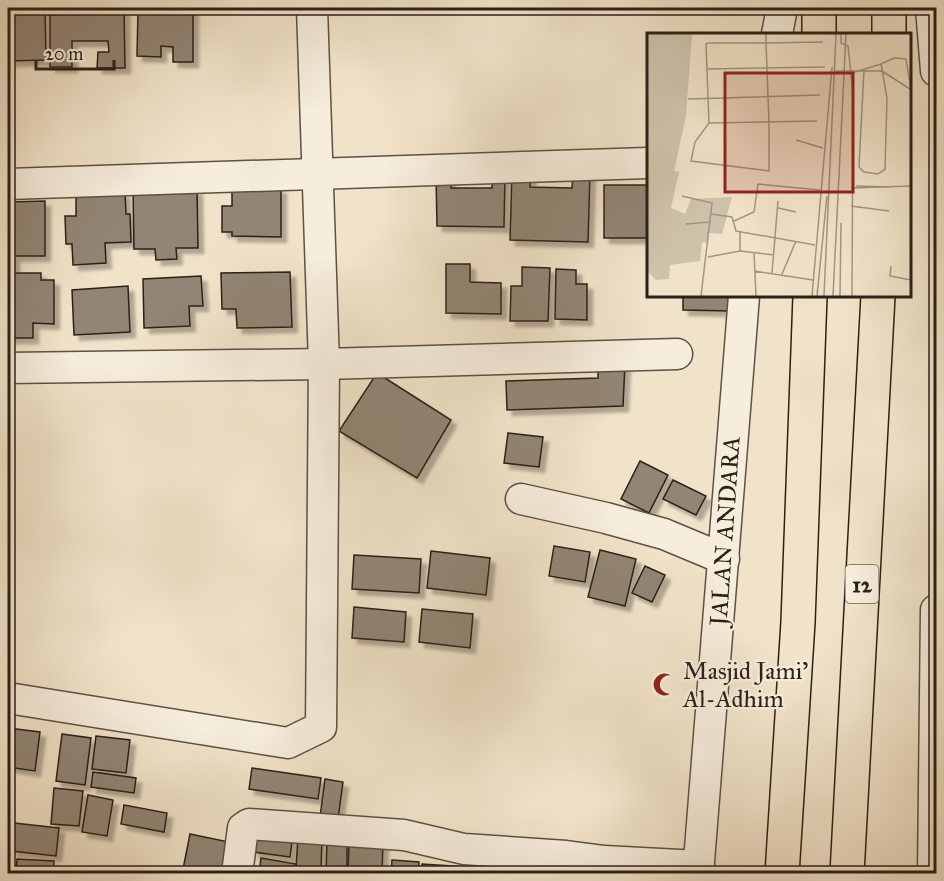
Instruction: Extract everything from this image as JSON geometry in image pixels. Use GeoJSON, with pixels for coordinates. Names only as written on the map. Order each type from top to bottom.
{"type":"FeatureCollection","features":[{"type":"Feature","properties":{"kind":"highway"},"geometry":{"type":"LineString","coordinates":[[819,8],[819,33]]}},
{"type":"Feature","properties":{"kind":"highway"},"geometry":{"type":"LineString","coordinates":[[889,8],[889,33]]}},
{"type":"Feature","properties":{"kind":"highway"},"geometry":{"type":"LineString","coordinates":[[782,873],[798,622],[810,297]]}},
{"type":"Feature","properties":{"kind":"highway","name":"12"},"geometry":{"type":"LineString","coordinates":[[847,873],[878,297]]}},
{"type":"Feature","properties":{"kind":"highway"},"geometry":{"type":"LineString","coordinates":[[760,873],[798,622]]}},
{"type":"Feature","properties":{"kind":"street"},"geometry":{"type":"LineString","coordinates":[[8,698],[288,743],[321,728],[324,364],[312,8]]}},
{"type":"Feature","properties":{"kind":"street"},"geometry":{"type":"LineString","coordinates":[[777,33],[782,8]]}},
{"type":"Feature","properties":{"kind":"street"},"geometry":{"type":"LineString","coordinates":[[931,8],[936,71]]}},
{"type":"Feature","properties":{"kind":"street"},"geometry":{"type":"LineString","coordinates":[[8,184],[647,164]]}},
{"type":"Feature","properties":{"kind":"street","name":"JALAN ANDARA"},"geometry":{"type":"LineString","coordinates":[[698,870],[744,297]]}},
{"type":"Feature","properties":{"kind":"street"},"geometry":{"type":"LineString","coordinates":[[8,368],[324,364],[677,354]]}},
{"type":"Feature","properties":{"kind":"street"},"geometry":{"type":"LineString","coordinates":[[521,499],[664,534],[724,559]]}},
{"type":"Feature","properties":{"kind":"street"},"geometry":{"type":"LineString","coordinates":[[934,851],[936,610]]}},
{"type":"Feature","properties":{"kind":"street"},"geometry":{"type":"LineString","coordinates":[[237,873],[243,828],[249,824],[404,835],[464,849],[698,870]]}},
{"type":"Feature","properties":{"kind":"building"},"geometry":{"type":"Polygon","coordinates":[[[57,8],[124,8],[125,68],[97,68],[98,52],[109,52],[108,41],[72,41],[72,67],[50,67],[50,15],[57,15],[57,8]]]}},
{"type":"Feature","properties":{"kind":"building"},"geometry":{"type":"Polygon","coordinates":[[[138,8],[193,8],[193,62],[173,62],[173,47],[161,46],[161,57],[137,56],[138,8]]]}},
{"type":"Feature","properties":{"kind":"building"},"geometry":{"type":"Polygon","coordinates":[[[45,9],[46,60],[8,61],[8,10],[45,9]]]}},
{"type":"Feature","properties":{"kind":"building"},"geometry":{"type":"Polygon","coordinates":[[[512,172],[531,172],[530,187],[572,188],[573,172],[590,173],[588,242],[510,240],[512,172]]]}},
{"type":"Feature","properties":{"kind":"building"},"geometry":{"type":"Polygon","coordinates":[[[450,175],[451,188],[492,188],[492,176],[505,176],[504,227],[437,226],[436,176],[450,175]]]}},
{"type":"Feature","properties":{"kind":"building"},"geometry":{"type":"Polygon","coordinates":[[[604,185],[647,185],[647,238],[604,238],[604,185]]]}},
{"type":"Feature","properties":{"kind":"building"},"geometry":{"type":"Polygon","coordinates":[[[232,188],[281,188],[281,237],[232,236],[232,232],[222,232],[222,206],[232,206],[232,188]]]}},
{"type":"Feature","properties":{"kind":"building"},"geometry":{"type":"Polygon","coordinates":[[[197,189],[198,248],[176,248],[177,259],[156,260],[155,249],[134,249],[133,190],[197,189]]]}},
{"type":"Feature","properties":{"kind":"building"},"geometry":{"type":"Polygon","coordinates":[[[125,192],[126,214],[130,214],[131,242],[105,243],[106,263],[73,265],[72,244],[66,244],[65,216],[76,216],[76,194],[125,192]]]}},
{"type":"Feature","properties":{"kind":"building"},"geometry":{"type":"Polygon","coordinates":[[[45,201],[45,256],[14,256],[14,269],[8,269],[8,202],[45,201]]]}},
{"type":"Feature","properties":{"kind":"building"},"geometry":{"type":"Polygon","coordinates":[[[446,264],[470,264],[470,282],[501,283],[501,314],[446,313],[446,264]]]}},
{"type":"Feature","properties":{"kind":"building"},"geometry":{"type":"Polygon","coordinates":[[[522,267],[550,268],[548,321],[510,321],[511,286],[522,286],[522,267]]]}},
{"type":"Feature","properties":{"kind":"building"},"geometry":{"type":"Polygon","coordinates":[[[556,269],[576,270],[576,284],[587,284],[587,320],[555,319],[556,269]]]}},
{"type":"Feature","properties":{"kind":"building"},"geometry":{"type":"Polygon","coordinates":[[[290,272],[292,327],[237,328],[236,309],[222,309],[221,273],[290,272]]]}},
{"type":"Feature","properties":{"kind":"building"},"geometry":{"type":"Polygon","coordinates":[[[8,273],[41,273],[41,280],[54,280],[54,324],[33,323],[33,338],[8,338],[8,273]]]}},
{"type":"Feature","properties":{"kind":"building"},"geometry":{"type":"Polygon","coordinates":[[[201,276],[203,306],[189,306],[190,326],[144,328],[143,279],[201,276]]]}},
{"type":"Feature","properties":{"kind":"building"},"geometry":{"type":"Polygon","coordinates":[[[128,286],[130,332],[74,335],[72,290],[128,286]]]}},
{"type":"Feature","properties":{"kind":"building"},"geometry":{"type":"Polygon","coordinates":[[[683,297],[731,297],[731,311],[683,310],[683,297]]]}},
{"type":"Feature","properties":{"kind":"building"},"geometry":{"type":"Polygon","coordinates":[[[598,363],[625,364],[623,406],[507,410],[506,381],[598,378],[598,363]]]}},
{"type":"Feature","properties":{"kind":"building"},"geometry":{"type":"Polygon","coordinates":[[[377,373],[451,420],[417,478],[339,431],[377,373]]]}},
{"type":"Feature","properties":{"kind":"building"},"geometry":{"type":"Polygon","coordinates":[[[508,433],[543,437],[539,467],[504,463],[508,433]]]}},
{"type":"Feature","properties":{"kind":"building"},"geometry":{"type":"Polygon","coordinates":[[[640,461],[668,475],[649,513],[621,499],[640,461]]]}},
{"type":"Feature","properties":{"kind":"building"},"geometry":{"type":"Polygon","coordinates":[[[673,480],[706,496],[696,515],[663,499],[673,480]]]}},
{"type":"Feature","properties":{"kind":"building"},"geometry":{"type":"Polygon","coordinates":[[[554,546],[590,552],[585,582],[549,576],[554,546]]]}},
{"type":"Feature","properties":{"kind":"building"},"geometry":{"type":"Polygon","coordinates":[[[600,550],[636,559],[625,606],[588,597],[600,550]]]}},
{"type":"Feature","properties":{"kind":"building"},"geometry":{"type":"Polygon","coordinates":[[[431,551],[490,558],[486,595],[427,588],[431,551]]]}},
{"type":"Feature","properties":{"kind":"building"},"geometry":{"type":"Polygon","coordinates":[[[354,555],[421,559],[419,593],[352,589],[354,555]]]}},
{"type":"Feature","properties":{"kind":"building"},"geometry":{"type":"Polygon","coordinates":[[[645,566],[665,575],[652,602],[632,593],[645,566]]]}},
{"type":"Feature","properties":{"kind":"building"},"geometry":{"type":"Polygon","coordinates":[[[354,607],[406,612],[404,642],[352,638],[354,607]]]}},
{"type":"Feature","properties":{"kind":"building"},"geometry":{"type":"Polygon","coordinates":[[[422,609],[473,614],[470,648],[419,642],[422,609]]]}},
{"type":"Feature","properties":{"kind":"building"},"geometry":{"type":"Polygon","coordinates":[[[8,728],[40,732],[35,771],[8,767],[8,728]]]}},
{"type":"Feature","properties":{"kind":"building"},"geometry":{"type":"Polygon","coordinates":[[[62,734],[91,738],[85,785],[56,781],[62,734]]]}},
{"type":"Feature","properties":{"kind":"building"},"geometry":{"type":"Polygon","coordinates":[[[96,736],[130,740],[126,773],[92,769],[96,736]]]}},
{"type":"Feature","properties":{"kind":"building"},"geometry":{"type":"Polygon","coordinates":[[[252,768],[321,778],[318,799],[249,789],[252,768]]]}},
{"type":"Feature","properties":{"kind":"building"},"geometry":{"type":"Polygon","coordinates":[[[93,772],[136,778],[134,793],[91,787],[93,772]]]}},
{"type":"Feature","properties":{"kind":"building"},"geometry":{"type":"Polygon","coordinates":[[[325,779],[343,782],[338,819],[320,817],[325,779]]]}},
{"type":"Feature","properties":{"kind":"building"},"geometry":{"type":"Polygon","coordinates":[[[54,788],[83,791],[79,826],[51,824],[54,788]]]}},
{"type":"Feature","properties":{"kind":"building"},"geometry":{"type":"Polygon","coordinates":[[[88,795],[113,800],[107,836],[82,832],[88,795]]]}},
{"type":"Feature","properties":{"kind":"building"},"geometry":{"type":"Polygon","coordinates":[[[124,805],[167,813],[164,832],[121,824],[124,805]]]}},
{"type":"Feature","properties":{"kind":"building"},"geometry":{"type":"Polygon","coordinates":[[[14,823],[59,828],[56,856],[11,851],[14,823]]]}},
{"type":"Feature","properties":{"kind":"building"},"geometry":{"type":"Polygon","coordinates":[[[256,829],[293,834],[290,857],[253,852],[256,829]]]}},
{"type":"Feature","properties":{"kind":"building"},"geometry":{"type":"Polygon","coordinates":[[[190,834],[229,842],[223,874],[182,874],[190,834]]]}},
{"type":"Feature","properties":{"kind":"building"},"geometry":{"type":"Polygon","coordinates":[[[298,837],[322,838],[321,870],[296,868],[298,837]]]}},
{"type":"Feature","properties":{"kind":"building"},"geometry":{"type":"Polygon","coordinates":[[[327,840],[347,841],[347,874],[326,874],[327,840]]]}},
{"type":"Feature","properties":{"kind":"building"},"geometry":{"type":"Polygon","coordinates":[[[349,841],[383,841],[382,874],[348,874],[349,841]]]}},
{"type":"Feature","properties":{"kind":"building"},"geometry":{"type":"Polygon","coordinates":[[[261,858],[296,864],[294,874],[259,874],[261,858]]]}},
{"type":"Feature","properties":{"kind":"building"},"geometry":{"type":"Polygon","coordinates":[[[17,859],[54,861],[53,874],[16,874],[17,859]]]}},
{"type":"Feature","properties":{"kind":"building"},"geometry":{"type":"Polygon","coordinates":[[[392,860],[419,862],[418,874],[391,874],[392,860]]]}},
{"type":"Feature","properties":{"kind":"building"},"geometry":{"type":"Polygon","coordinates":[[[422,864],[467,867],[466,874],[421,874],[422,864]]]}},
{"type":"Feature","properties":{"kind":"place","name":"Masjid Jami' Al-Adhim"},"geometry":{"type":"Point","coordinates":[665,685]}}]}
